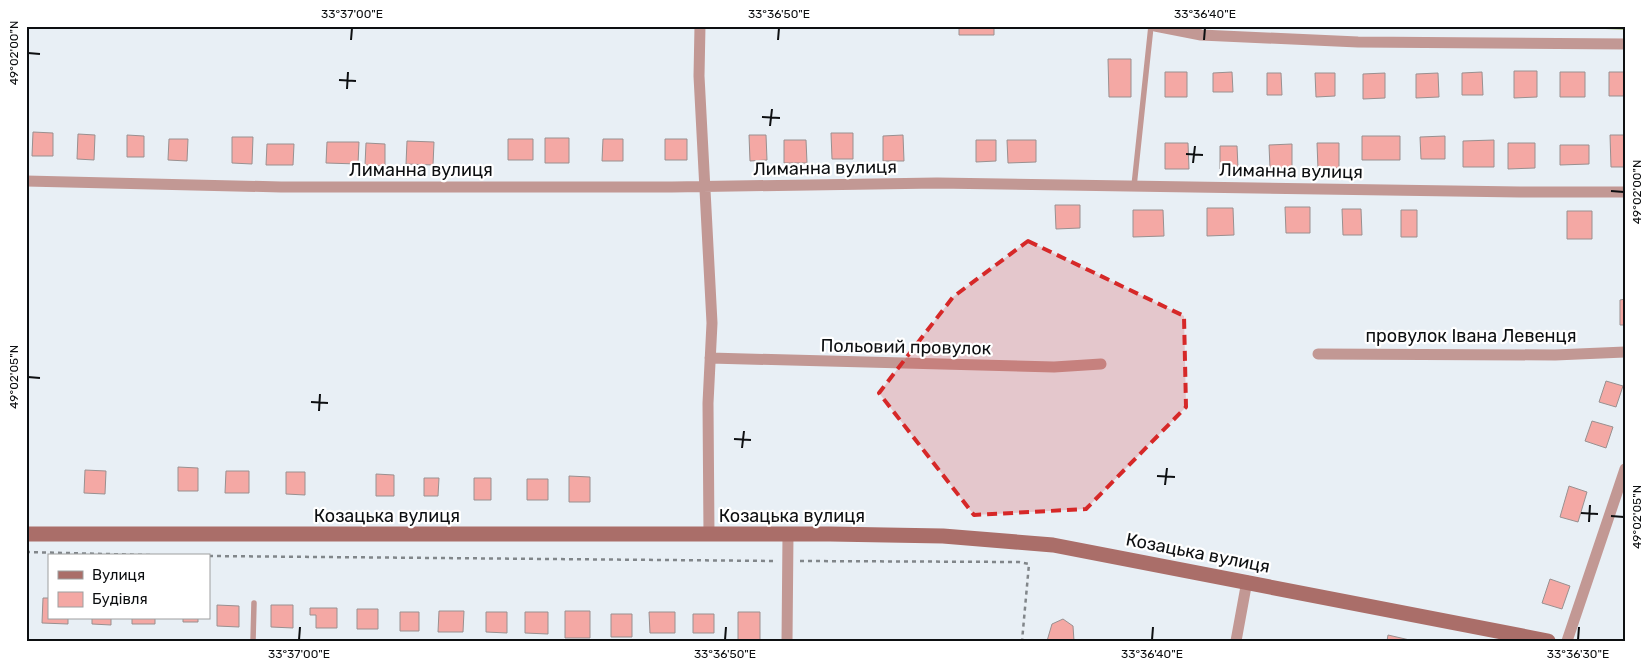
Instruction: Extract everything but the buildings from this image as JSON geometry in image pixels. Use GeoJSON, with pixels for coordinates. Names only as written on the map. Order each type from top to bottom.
{"type":"FeatureCollection","features":[{"type":"Feature","properties":{"kind":"main road","name":"Козацька вулиця"},"geometry":{"type":"LineString","coordinates":[[26,534],[788,534],[943,536],[1018,542],[1108,554],[1548,641]]}},
{"type":"Feature","properties":{"kind":"street"},"geometry":{"type":"LineString","coordinates":[[700,26],[699,76],[711,303],[709,535]]}},
{"type":"Feature","properties":{"kind":"street"},"geometry":{"type":"LineString","coordinates":[[1155,26],[1201,35],[1358,42],[1625,44]]}},
{"type":"Feature","properties":{"kind":"street","name":"Лиманна вулиця"},"geometry":{"type":"LineString","coordinates":[[26,181],[281,187],[706,187],[936,184],[1625,192]]}},
{"type":"Feature","properties":{"kind":"street","name":"провулок Івана Левенця"},"geometry":{"type":"LineString","coordinates":[[1318,354],[1555,354],[1625,352]]}},
{"type":"Feature","properties":{"kind":"street","name":"Польовий провулок"},"geometry":{"type":"LineString","coordinates":[[710,358],[1054,367],[1101,364]]}},
{"type":"Feature","properties":{"kind":"street"},"geometry":{"type":"LineString","coordinates":[[1567,641],[1625,469]]}},
{"type":"Feature","properties":{"kind":"street"},"geometry":{"type":"LineString","coordinates":[[787,641],[788,534]]}},
{"type":"Feature","properties":{"kind":"street"},"geometry":{"type":"LineString","coordinates":[[1236,641],[1247,582]]}},
{"type":"Feature","properties":{"kind":"lane"},"geometry":{"type":"LineString","coordinates":[[1134,186],[1150,26]]}},
{"type":"Feature","properties":{"kind":"lane"},"geometry":{"type":"LineString","coordinates":[[252,641],[254,604]]}},
{"type":"Feature","properties":{"kind":"path"},"geometry":{"type":"LineString","coordinates":[[26,552],[107,554]]}},
{"type":"Feature","properties":{"kind":"path"},"geometry":{"type":"LineString","coordinates":[[210,556],[705,562],[1019,562],[1029,564],[1022,641]]}},
{"type":"Feature","properties":{"kind":"highlighted area"},"geometry":{"type":"Polygon","coordinates":[[[1028,241],[1184,316],[1186,407],[1086,509],[974,515],[879,393],[953,297],[1028,241]]]}},
{"type":"Feature","properties":{"kind":"green space"},"geometry":{"type":"Polygon","coordinates":[[[1547,26],[1625,26],[1625,30],[1547,26]]]}}]}
